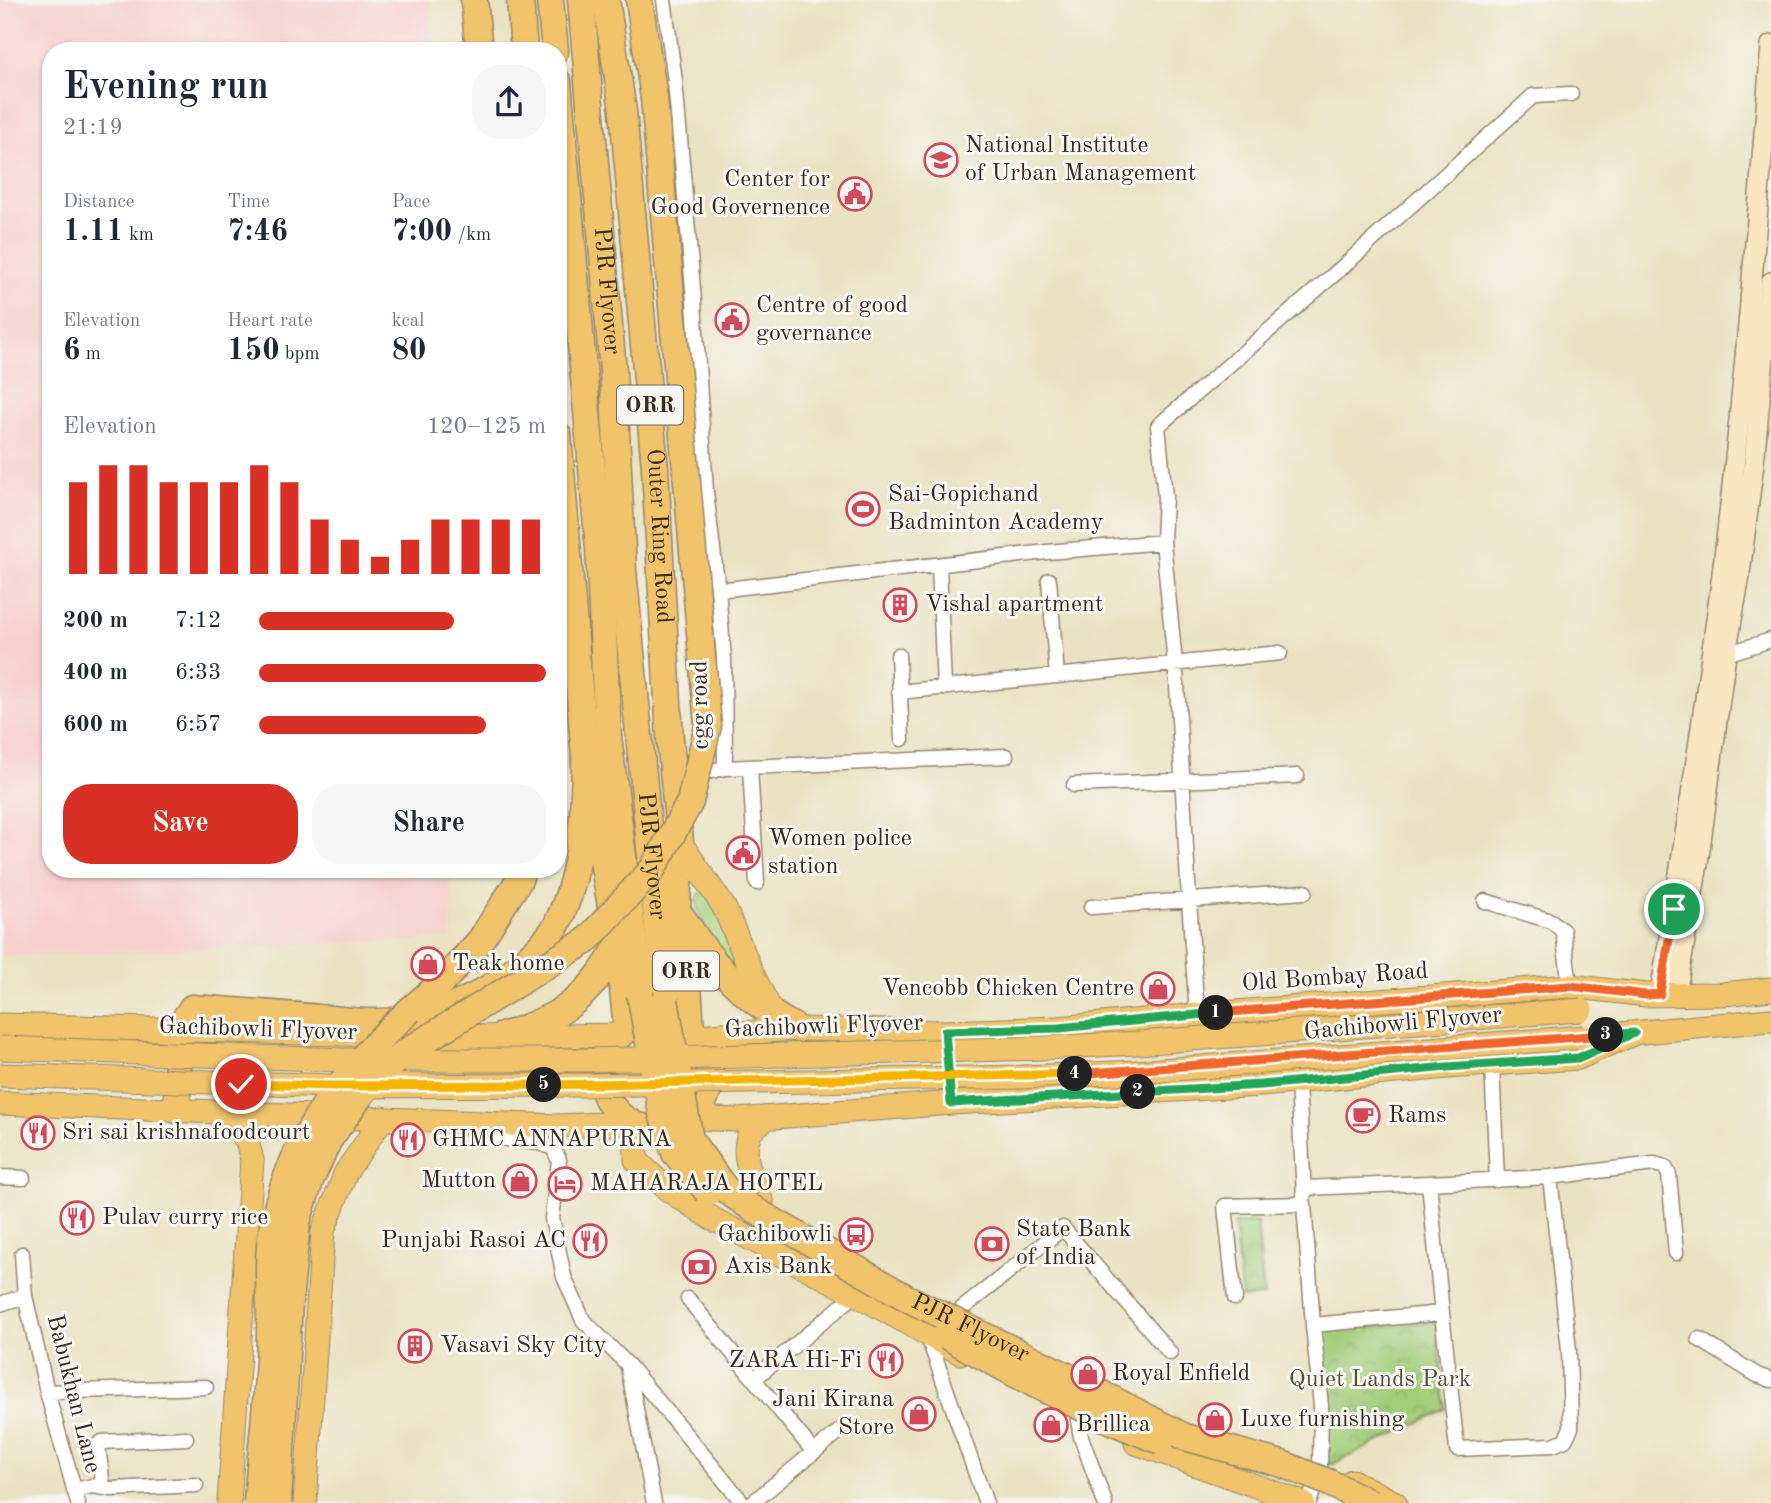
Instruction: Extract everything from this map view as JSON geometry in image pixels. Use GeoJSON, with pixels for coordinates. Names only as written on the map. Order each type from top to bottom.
{"type":"FeatureCollection","features":[{"type":"Feature","properties":{"kind":"highway"},"geometry":{"type":"LineString","coordinates":[[474,0],[478,42]]}},
{"type":"Feature","properties":{"kind":"highway"},"geometry":{"type":"LineString","coordinates":[[520,0],[523,42]]}},
{"type":"Feature","properties":{"kind":"highway"},"geometry":{"type":"LineString","coordinates":[[550,0],[554,42]]}},
{"type":"Feature","properties":{"kind":"highway","name":"PJR Flyover"},"geometry":{"type":"LineString","coordinates":[[581,0],[614,371],[624,570],[643,792],[665,1000],[690,1140],[726,1190],[756,1211],[906,1298],[1185,1437],[1282,1464],[1370,1503]]}},
{"type":"Feature","properties":{"kind":"highway","name":"Outer Ring Road"},"geometry":{"type":"LineString","coordinates":[[606,0],[623,111],[642,306],[680,842],[677,909],[688,983],[692,1034]]}},
{"type":"Feature","properties":{"kind":"highway"},"geometry":{"type":"LineString","coordinates":[[278,1503],[289,1303],[297,1222],[310,1181],[328,1141],[362,1093],[404,1053],[586,941],[652,870],[690,802],[708,726],[654,98],[639,0]]}},
{"type":"Feature","properties":{"kind":"highway","name":"PJR Flyover"},"geometry":{"type":"LineString","coordinates":[[567,185],[599,549],[608,736],[639,995],[662,1114],[675,1153],[709,1192],[740,1219],[1036,1387],[1108,1422],[1297,1487],[1330,1503]]}},
{"type":"Feature","properties":{"kind":"highway","name":"ORR"},"geometry":{"type":"LineString","coordinates":[[567,543],[585,759],[618,946],[623,1032]]}},
{"type":"Feature","properties":{"kind":"highway"},"geometry":{"type":"LineString","coordinates":[[177,1110],[178,1030],[192,1008],[389,1021],[422,1016],[473,1000],[506,978],[536,951],[556,927],[572,885],[584,809],[585,759]]}},
{"type":"Feature","properties":{"kind":"highway"},"geometry":{"type":"LineString","coordinates":[[257,1503],[270,1335],[271,1235],[279,1198],[299,1147],[329,1099],[370,1047],[440,984],[481,941],[520,878]]}},
{"type":"Feature","properties":{"kind":"highway"},"geometry":{"type":"LineString","coordinates":[[677,909],[716,967],[743,993],[798,1029]]}},
{"type":"Feature","properties":{"kind":"highway"},"geometry":{"type":"LineString","coordinates":[[499,1037],[539,1025],[574,1003],[603,973],[618,946]]}},
{"type":"Feature","properties":{"kind":"highway"},"geometry":{"type":"LineString","coordinates":[[659,1020],[676,1024],[692,1034],[702,1045],[711,1075],[708,1091],[701,1106],[688,1119],[676,1126],[660,1130],[632,1124],[614,1111],[605,1095],[601,1077],[604,1058],[613,1041],[623,1032],[642,1022],[659,1020]]}},
{"type":"Feature","properties":{"kind":"main road"},"geometry":{"type":"LineString","coordinates":[[680,842],[724,907],[773,1015]]}},
{"type":"Feature","properties":{"kind":"main road","name":"Old Bombay Road"},"geometry":{"type":"LineString","coordinates":[[692,1034],[798,1029],[945,1031],[1059,1028],[1197,1014],[1570,986],[1665,985],[1723,994],[1771,989]]}},
{"type":"Feature","properties":{"kind":"main road","name":"Gachibowli Flyover"},"geometry":{"type":"LineString","coordinates":[[0,1048],[345,1060],[590,1060],[1070,1046],[1581,1010],[1665,985]]}},
{"type":"Feature","properties":{"kind":"main road","name":"Gachibowli Flyover"},"geometry":{"type":"LineString","coordinates":[[0,1075],[333,1086],[1009,1077],[1136,1072],[1771,1020]]}},
{"type":"Feature","properties":{"kind":"main road"},"geometry":{"type":"LineString","coordinates":[[0,1025],[499,1037],[623,1032]]}},
{"type":"Feature","properties":{"kind":"main road"},"geometry":{"type":"LineString","coordinates":[[945,1031],[951,1103]]}},
{"type":"Feature","properties":{"kind":"main road"},"geometry":{"type":"LineString","coordinates":[[688,1119],[737,1120],[951,1103],[1298,1082],[1578,1058],[1634,1033]]}},
{"type":"Feature","properties":{"kind":"main road"},"geometry":{"type":"LineString","coordinates":[[0,1103],[557,1126],[632,1124],[636,1160],[668,1190],[713,1219],[856,1294],[1078,1420],[1303,1503]]}},
{"type":"Feature","properties":{"kind":"main road"},"geometry":{"type":"LineString","coordinates":[[225,1112],[247,1141],[252,1160],[229,1503]]}},
{"type":"Feature","properties":{"kind":"main road"},"geometry":{"type":"LineString","coordinates":[[305,1503],[323,1231],[346,1172],[383,1118]]}},
{"type":"Feature","properties":{"kind":"main road"},"geometry":{"type":"LineString","coordinates":[[762,1202],[746,1155],[750,1133],[766,1118]]}},
{"type":"Feature","properties":{"kind":"main road"},"geometry":{"type":"LineString","coordinates":[[688,1119],[733,1179],[762,1202],[1071,1388],[1144,1418],[1282,1453],[1320,1467],[1395,1503]]}},
{"type":"Feature","properties":{"kind":"street","name":"cgg road"},"geometry":{"type":"LineString","coordinates":[[664,0],[675,81],[694,301],[706,492],[724,659],[725,768],[674,780]]}},
{"type":"Feature","properties":{"kind":"street"},"geometry":{"type":"LineString","coordinates":[[1665,985],[1682,910],[1718,654],[1720,583],[1753,280],[1771,46]]}},
{"type":"Feature","properties":{"kind":"street"},"geometry":{"type":"LineString","coordinates":[[1197,1014],[1176,664],[1163,541],[1165,497],[1158,426],[1338,271],[1534,96],[1572,94]]}},
{"type":"Feature","properties":{"kind":"street"},"geometry":{"type":"LineString","coordinates":[[1718,654],[1739,581],[1754,463],[1771,282]]}},
{"type":"Feature","properties":{"kind":"street"},"geometry":{"type":"LineString","coordinates":[[718,590],[1163,541]]}},
{"type":"Feature","properties":{"kind":"street"},"geometry":{"type":"LineString","coordinates":[[939,565],[944,688]]}},
{"type":"Feature","properties":{"kind":"street"},"geometry":{"type":"LineString","coordinates":[[1049,580],[1058,676]]}},
{"type":"Feature","properties":{"kind":"street"},"geometry":{"type":"LineString","coordinates":[[1718,654],[1771,640]]}},
{"type":"Feature","properties":{"kind":"street"},"geometry":{"type":"LineString","coordinates":[[899,692],[1280,653]]}},
{"type":"Feature","properties":{"kind":"street"},"geometry":{"type":"LineString","coordinates":[[898,655],[902,739]]}},
{"type":"Feature","properties":{"kind":"street"},"geometry":{"type":"LineString","coordinates":[[725,768],[1006,756]]}},
{"type":"Feature","properties":{"kind":"street"},"geometry":{"type":"LineString","coordinates":[[750,768],[757,883]]}},
{"type":"Feature","properties":{"kind":"street"},"geometry":{"type":"LineString","coordinates":[[1074,785],[1297,776]]}},
{"type":"Feature","properties":{"kind":"street"},"geometry":{"type":"LineString","coordinates":[[1091,907],[1305,892]]}},
{"type":"Feature","properties":{"kind":"street"},"geometry":{"type":"LineString","coordinates":[[1485,901],[1551,921],[1563,931],[1570,986]]}},
{"type":"Feature","properties":{"kind":"street"},"geometry":{"type":"LineString","coordinates":[[1492,1065],[1497,1180]]}},
{"type":"Feature","properties":{"kind":"street"},"geometry":{"type":"LineString","coordinates":[[1298,1082],[1304,1204],[1321,1406],[1320,1467],[1309,1503]]}},
{"type":"Feature","properties":{"kind":"street"},"geometry":{"type":"LineString","coordinates":[[466,1122],[483,1136],[539,1143],[553,1148],[559,1160],[552,1218],[564,1277],[583,1320],[628,1365],[743,1503]]}},
{"type":"Feature","properties":{"kind":"street"},"geometry":{"type":"LineString","coordinates":[[1304,1188],[1550,1177],[1654,1164],[1665,1167],[1669,1175],[1676,1253]]}},
{"type":"Feature","properties":{"kind":"street"},"geometry":{"type":"LineString","coordinates":[[0,1177],[23,1178]]}},
{"type":"Feature","properties":{"kind":"street"},"geometry":{"type":"LineString","coordinates":[[1429,1183],[1457,1449],[1553,1445],[1565,1440],[1571,1428],[1569,1350],[1550,1177]]}},
{"type":"Feature","properties":{"kind":"street"},"geometry":{"type":"LineString","coordinates":[[1235,1298],[1225,1206],[1304,1204]]}},
{"type":"Feature","properties":{"kind":"street"},"geometry":{"type":"LineString","coordinates":[[953,1316],[1063,1228],[1170,1353]]}},
{"type":"Feature","properties":{"kind":"street","name":"Babukhan Lane"},"geometry":{"type":"LineString","coordinates":[[22,1254],[25,1296],[47,1392],[76,1496]]}},
{"type":"Feature","properties":{"kind":"street"},"geometry":{"type":"LineString","coordinates":[[754,1379],[856,1294]]}},
{"type":"Feature","properties":{"kind":"street"},"geometry":{"type":"LineString","coordinates":[[0,1304],[25,1296]]}},
{"type":"Feature","properties":{"kind":"street"},"geometry":{"type":"LineString","coordinates":[[688,1299],[814,1452]]}},
{"type":"Feature","properties":{"kind":"street"},"geometry":{"type":"LineString","coordinates":[[1313,1325],[1442,1313]]}},
{"type":"Feature","properties":{"kind":"street"},"geometry":{"type":"LineString","coordinates":[[927,1334],[986,1503]]}},
{"type":"Feature","properties":{"kind":"street"},"geometry":{"type":"LineString","coordinates":[[1699,1339],[1757,1375],[1771,1380]]}},
{"type":"Feature","properties":{"kind":"street"},"geometry":{"type":"LineString","coordinates":[[628,1365],[654,1503]]}},
{"type":"Feature","properties":{"kind":"street"},"geometry":{"type":"LineString","coordinates":[[47,1392],[206,1387]]}},
{"type":"Feature","properties":{"kind":"street"},"geometry":{"type":"LineString","coordinates":[[1078,1420],[1081,1437],[1105,1503]]}},
{"type":"Feature","properties":{"kind":"street"},"geometry":{"type":"LineString","coordinates":[[752,1503],[847,1425]]}},
{"type":"Feature","properties":{"kind":"street"},"geometry":{"type":"LineString","coordinates":[[103,1487],[98,1445],[102,1442],[186,1438]]}},
{"type":"Feature","properties":{"kind":"street"},"geometry":{"type":"LineString","coordinates":[[76,1496],[93,1486],[112,1489],[196,1485]]}},
{"type":"Feature","properties":{"kind":"shaded area"},"geometry":{"type":"Polygon","coordinates":[[[0,0],[430,0],[431,42],[42,42],[42,878],[450,878],[452,939],[0,956],[0,0]]]}},
{"type":"Feature","properties":{"kind":"green space"},"geometry":{"type":"Polygon","coordinates":[[[709,884],[749,984],[715,945],[702,923],[696,898],[709,884]]]}},
{"type":"Feature","properties":{"kind":"green space"},"geometry":{"type":"Polygon","coordinates":[[[1257,1222],[1264,1296],[1242,1298],[1234,1224],[1257,1222]]]}},
{"type":"Feature","properties":{"kind":"green space","name":"Quiet Lands Park"},"geometry":{"type":"Polygon","coordinates":[[[1436,1321],[1446,1409],[1333,1464],[1327,1461],[1321,1331],[1436,1321]]]}},
{"type":"Feature","properties":{"kind":"place","name":"National Institute of Urban Management"},"geometry":{"type":"Point","coordinates":[941,160]}},
{"type":"Feature","properties":{"kind":"place","name":"Center for Good Governence"},"geometry":{"type":"Point","coordinates":[855,194]}},
{"type":"Feature","properties":{"kind":"place","name":"Centre of good governance"},"geometry":{"type":"Point","coordinates":[732,320]}},
{"type":"Feature","properties":{"kind":"place","name":"Sai-Gopichand Badminton Academy"},"geometry":{"type":"Point","coordinates":[863,509]}},
{"type":"Feature","properties":{"kind":"place","name":"Vishal apartment"},"geometry":{"type":"Point","coordinates":[900,605]}},
{"type":"Feature","properties":{"kind":"place","name":"Women police station"},"geometry":{"type":"Point","coordinates":[743,853]}},
{"type":"Feature","properties":{"kind":"place","name":"Teak home"},"geometry":{"type":"Point","coordinates":[428,964]}},
{"type":"Feature","properties":{"kind":"place","name":"Vencobb Chicken Centre"},"geometry":{"type":"Point","coordinates":[1158,989]}},
{"type":"Feature","properties":{"kind":"place","name":"Rams"},"geometry":{"type":"Point","coordinates":[1363,1116]}},
{"type":"Feature","properties":{"kind":"place","name":"Sri sai krishnafoodcourt"},"geometry":{"type":"Point","coordinates":[38,1133]}},
{"type":"Feature","properties":{"kind":"place","name":"GHMC ANNAPURNA"},"geometry":{"type":"Point","coordinates":[408,1140]}},
{"type":"Feature","properties":{"kind":"place","name":"Mutton"},"geometry":{"type":"Point","coordinates":[520,1181]}},
{"type":"Feature","properties":{"kind":"place","name":"MAHARAJA HOTEL"},"geometry":{"type":"Point","coordinates":[565,1184]}},
{"type":"Feature","properties":{"kind":"place","name":"Pulav curry rice"},"geometry":{"type":"Point","coordinates":[77,1218]}},
{"type":"Feature","properties":{"kind":"place","name":"Gachibowli"},"geometry":{"type":"Point","coordinates":[856,1235]}},
{"type":"Feature","properties":{"kind":"place","name":"Punjabi Rasoi AC"},"geometry":{"type":"Point","coordinates":[590,1241]}},
{"type":"Feature","properties":{"kind":"place","name":"State Bank of India"},"geometry":{"type":"Point","coordinates":[992,1244]}},
{"type":"Feature","properties":{"kind":"place","name":"Axis Bank"},"geometry":{"type":"Point","coordinates":[699,1267]}},
{"type":"Feature","properties":{"kind":"place","name":"Vasavi Sky City"},"geometry":{"type":"Point","coordinates":[415,1346]}},
{"type":"Feature","properties":{"kind":"place","name":"ZARA Hi-Fi"},"geometry":{"type":"Point","coordinates":[886,1361]}},
{"type":"Feature","properties":{"kind":"place","name":"Royal Enfield"},"geometry":{"type":"Point","coordinates":[1088,1374]}},
{"type":"Feature","properties":{"kind":"place","name":"Jani Kirana Store"},"geometry":{"type":"Point","coordinates":[919,1414]}},
{"type":"Feature","properties":{"kind":"place","name":"Luxe furnishing"},"geometry":{"type":"Point","coordinates":[1215,1420]}},
{"type":"Feature","properties":{"kind":"place","name":"Brillica"},"geometry":{"type":"Point","coordinates":[1051,1425]}},
{"type":"Feature","properties":{"kind":"route"},"geometry":{"type":"LineString","coordinates":[[241,1084],[584,1085],[947,1078],[1022,1077],[1136,1072],[1634,1033],[1578,1058],[1447,1067],[1261,1085],[951,1103],[945,1031],[1059,1028],[1197,1014],[1570,986],[1646,995],[1660,994],[1674,909]]}}]}
